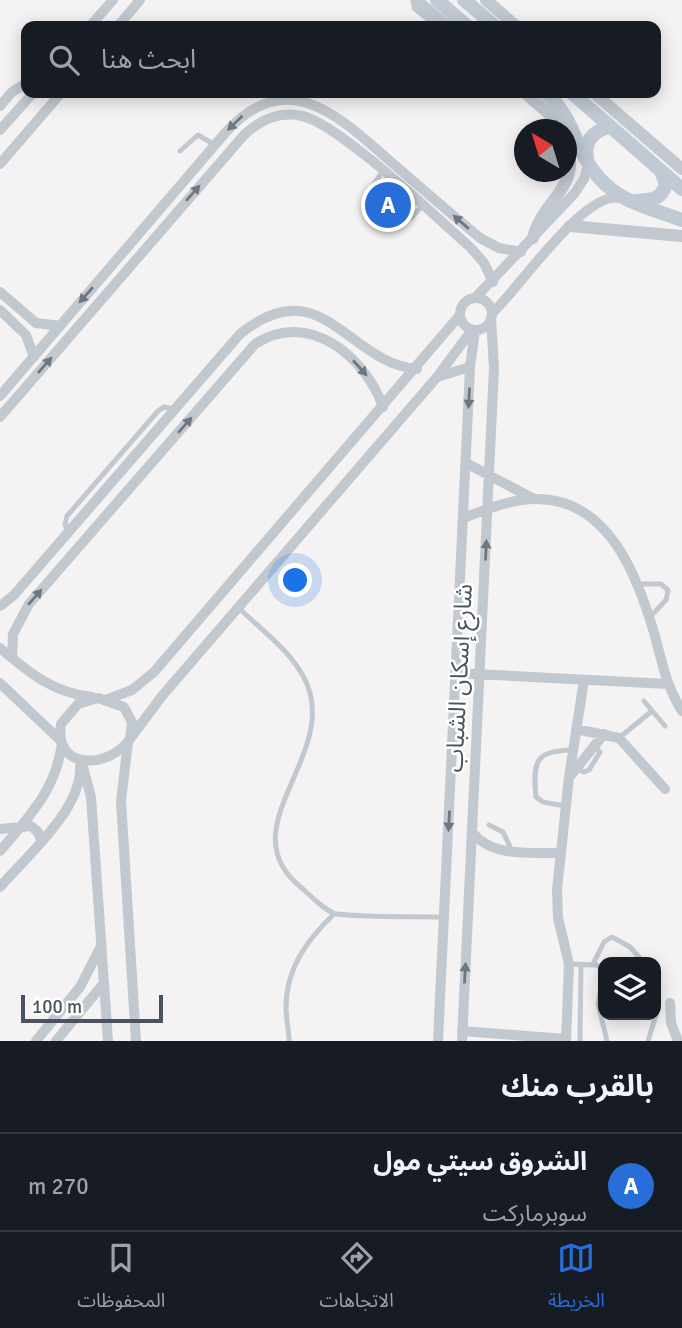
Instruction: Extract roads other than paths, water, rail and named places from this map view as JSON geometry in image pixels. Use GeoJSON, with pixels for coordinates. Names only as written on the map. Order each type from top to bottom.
{"type":"FeatureCollection","features":[{"type":"Feature","properties":{"kind":"main road"},"geometry":{"type":"LineString","coordinates":[[437,0],[461,21]]}},
{"type":"Feature","properties":{"kind":"main road"},"geometry":{"type":"LineString","coordinates":[[464,0],[489,21]]}},
{"type":"Feature","properties":{"kind":"main road"},"geometry":{"type":"LineString","coordinates":[[550,98],[565,113],[589,163],[605,184],[627,201],[682,220]]}},
{"type":"Feature","properties":{"kind":"main road"},"geometry":{"type":"LineString","coordinates":[[565,113],[574,109],[575,98]]}},
{"type":"Feature","properties":{"kind":"main road"},"geometry":{"type":"LineString","coordinates":[[577,98],[682,189]]}},
{"type":"Feature","properties":{"kind":"main road"},"geometry":{"type":"LineString","coordinates":[[589,163],[586,149],[591,136],[609,127]]}},
{"type":"Feature","properties":{"kind":"main road"},"geometry":{"type":"LineString","coordinates":[[627,201],[648,201],[660,196],[666,184],[660,170]]}},
{"type":"Feature","properties":{"kind":"street"},"geometry":{"type":"LineString","coordinates":[[94,21],[113,0]]}},
{"type":"Feature","properties":{"kind":"street"},"geometry":{"type":"LineString","coordinates":[[122,21],[140,0]]}},
{"type":"Feature","properties":{"kind":"street"},"geometry":{"type":"LineString","coordinates":[[415,0],[441,21]]}},
{"type":"Feature","properties":{"kind":"street"},"geometry":{"type":"LineString","coordinates":[[486,0],[510,21]]}},
{"type":"Feature","properties":{"kind":"street"},"geometry":{"type":"LineString","coordinates":[[0,106],[21,87]]}},
{"type":"Feature","properties":{"kind":"street"},"geometry":{"type":"LineString","coordinates":[[0,130],[29,98]]}},
{"type":"Feature","properties":{"kind":"street"},"geometry":{"type":"LineString","coordinates":[[0,164],[57,98]]}},
{"type":"Feature","properties":{"kind":"street"},"geometry":{"type":"LineString","coordinates":[[531,98],[552,119]]}},
{"type":"Feature","properties":{"kind":"street"},"geometry":{"type":"LineString","coordinates":[[599,98],[682,169]]}},
{"type":"Feature","properties":{"kind":"street"},"geometry":{"type":"LineString","coordinates":[[0,396],[236,121],[259,106],[284,100],[320,105],[345,122],[480,238],[499,248],[521,252]]}},
{"type":"Feature","properties":{"kind":"street"},"geometry":{"type":"LineString","coordinates":[[0,417],[255,125],[285,115],[316,119],[330,127],[478,255],[493,282]]}},
{"type":"Feature","properties":{"kind":"street"},"geometry":{"type":"LineString","coordinates":[[0,851],[48,792],[57,769],[61,724],[65,716],[78,704],[132,690],[154,672],[417,369],[460,315],[462,306],[493,282],[580,187],[589,163]]}},
{"type":"Feature","properties":{"kind":"street"},"geometry":{"type":"LineString","coordinates":[[533,238],[541,216],[566,182]]}},
{"type":"Feature","properties":{"kind":"street"},"geometry":{"type":"LineString","coordinates":[[0,683],[61,742],[68,753],[81,760],[107,758],[129,740],[473,330],[486,326],[491,316],[581,214],[604,199],[620,197],[627,201]]}},
{"type":"Feature","properties":{"kind":"street"},"geometry":{"type":"LineString","coordinates":[[567,202],[576,206],[581,214]]}},
{"type":"Feature","properties":{"kind":"street"},"geometry":{"type":"LineString","coordinates":[[570,226],[682,236]]}},
{"type":"Feature","properties":{"kind":"street"},"geometry":{"type":"LineString","coordinates":[[0,292],[36,323],[60,326]]}},
{"type":"Feature","properties":{"kind":"street"},"geometry":{"type":"LineString","coordinates":[[475,298],[484,301],[491,316]]}},
{"type":"Feature","properties":{"kind":"street"},"geometry":{"type":"LineString","coordinates":[[0,310],[26,335],[34,357]]}},
{"type":"Feature","properties":{"kind":"street"},"geometry":{"type":"LineString","coordinates":[[0,606],[14,595],[174,409],[240,334],[254,322],[285,312],[317,315],[349,332],[381,358],[398,366],[417,369]]}},
{"type":"Feature","properties":{"kind":"street"},"geometry":{"type":"LineString","coordinates":[[460,315],[463,324],[473,330]]}},
{"type":"Feature","properties":{"kind":"street","name":"شارع إسكان الشباب"},"geometry":{"type":"LineString","coordinates":[[462,1036],[494,368],[491,316]]}},
{"type":"Feature","properties":{"kind":"street"},"geometry":{"type":"LineString","coordinates":[[12,658],[13,634],[29,604],[261,340],[281,331],[296,330],[323,339],[361,368],[383,407]]}},
{"type":"Feature","properties":{"kind":"street","name":"شارع إسكان الشباب"},"geometry":{"type":"LineString","coordinates":[[438,1041],[473,330]]}},
{"type":"Feature","properties":{"kind":"street"},"geometry":{"type":"LineString","coordinates":[[437,376],[470,367]]}},
{"type":"Feature","properties":{"kind":"street"},"geometry":{"type":"LineString","coordinates":[[466,463],[534,499],[573,507],[591,516],[617,545],[637,584],[668,684],[682,711]]}},
{"type":"Feature","properties":{"kind":"street"},"geometry":{"type":"LineString","coordinates":[[463,518],[534,499]]}},
{"type":"Feature","properties":{"kind":"street"},"geometry":{"type":"LineString","coordinates":[[0,648],[34,676],[63,692],[103,699],[124,706],[129,713],[132,722],[121,801],[136,1041]]}},
{"type":"Feature","properties":{"kind":"street"},"geometry":{"type":"LineString","coordinates":[[456,673],[668,684]]}},
{"type":"Feature","properties":{"kind":"street"},"geometry":{"type":"LineString","coordinates":[[462,1036],[566,1040],[575,964],[557,904],[565,807],[573,772],[573,750],[584,680]]}},
{"type":"Feature","properties":{"kind":"street"},"geometry":{"type":"LineString","coordinates":[[576,729],[619,738],[665,789]]}},
{"type":"Feature","properties":{"kind":"street"},"geometry":{"type":"LineString","coordinates":[[573,772],[604,734]]}},
{"type":"Feature","properties":{"kind":"street"},"geometry":{"type":"LineString","coordinates":[[0,887],[67,810],[77,792],[81,760]]}},
{"type":"Feature","properties":{"kind":"street"},"geometry":{"type":"LineString","coordinates":[[81,760],[91,797],[108,1041]]}},
{"type":"Feature","properties":{"kind":"street"},"geometry":{"type":"LineString","coordinates":[[0,829],[22,826],[35,828],[41,840]]}},
{"type":"Feature","properties":{"kind":"street"},"geometry":{"type":"LineString","coordinates":[[472,832],[488,846],[512,851],[561,853]]}},
{"type":"Feature","properties":{"kind":"street"},"geometry":{"type":"LineString","coordinates":[[36,1041],[84,980],[101,945]]}},
{"type":"Feature","properties":{"kind":"street"},"geometry":{"type":"LineString","coordinates":[[56,1041],[104,983]]}},
{"type":"Feature","properties":{"kind":"street"},"geometry":{"type":"LineString","coordinates":[[670,1003],[671,1023],[678,1041]]}},
{"type":"Feature","properties":{"kind":"street"},"geometry":{"type":"LineString","coordinates":[[60,1013],[66,1015],[71,1023]]}},
{"type":"Feature","properties":{"kind":"lane"},"geometry":{"type":"LineString","coordinates":[[415,0],[414,8],[430,21]]}},
{"type":"Feature","properties":{"kind":"lane"},"geometry":{"type":"LineString","coordinates":[[180,151],[198,135],[215,145]]}},
{"type":"Feature","properties":{"kind":"lane"},"geometry":{"type":"LineString","coordinates":[[382,172],[372,187],[404,217],[411,218],[422,206]]}},
{"type":"Feature","properties":{"kind":"lane"},"geometry":{"type":"LineString","coordinates":[[637,584],[661,584],[668,590],[666,600],[649,618]]}},
{"type":"Feature","properties":{"kind":"lane"},"geometry":{"type":"LineString","coordinates":[[239,608],[297,665],[310,694],[313,725],[274,829],[275,855],[287,877],[334,914],[444,917]]}},
{"type":"Feature","properties":{"kind":"lane"},"geometry":{"type":"LineString","coordinates":[[644,702],[665,726]]}},
{"type":"Feature","properties":{"kind":"lane"},"geometry":{"type":"LineString","coordinates":[[619,738],[652,711]]}},
{"type":"Feature","properties":{"kind":"lane"},"geometry":{"type":"LineString","coordinates":[[565,807],[541,801],[536,797],[539,762],[545,752],[573,750]]}},
{"type":"Feature","properties":{"kind":"lane"},"geometry":{"type":"LineString","coordinates":[[489,825],[503,832],[512,851]]}},
{"type":"Feature","properties":{"kind":"lane"},"geometry":{"type":"LineString","coordinates":[[289,1041],[286,1008],[291,972],[308,939],[334,914]]}},
{"type":"Feature","properties":{"kind":"lane"},"geometry":{"type":"LineString","coordinates":[[593,964],[604,942],[612,937],[630,947],[639,957]]}},
{"type":"Feature","properties":{"kind":"lane"},"geometry":{"type":"LineString","coordinates":[[580,1041],[575,964],[593,964],[598,968]]}},
{"type":"Feature","properties":{"kind":"lane"},"geometry":{"type":"LineString","coordinates":[[602,1020],[607,1041]]}},
{"type":"Feature","properties":{"kind":"lane"},"geometry":{"type":"LineString","coordinates":[[648,1041],[655,1020]]}},
{"type":"Feature","properties":{"kind":"place","name":"الشروق سيتي مول"},"geometry":{"type":"Point","coordinates":[388,205]}}]}
